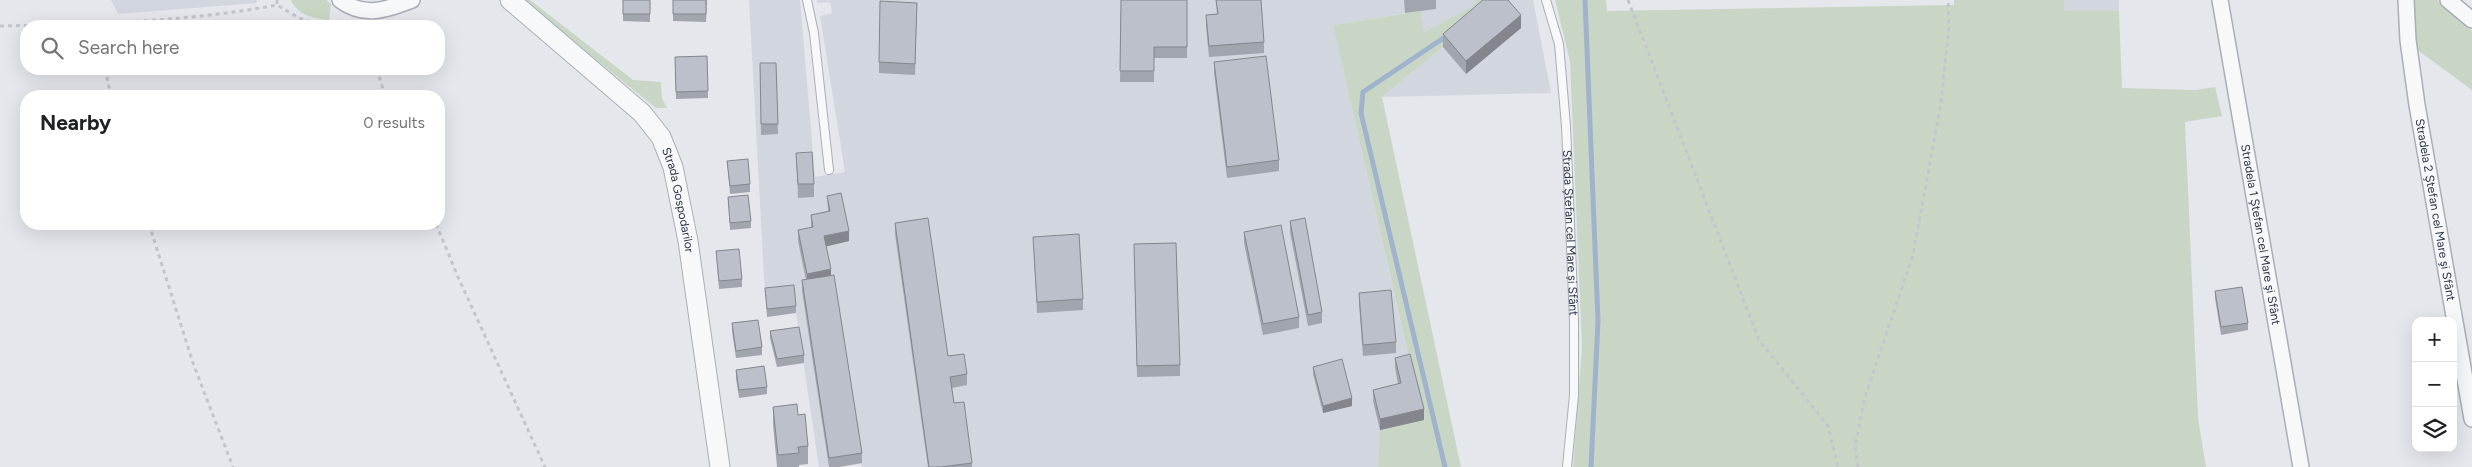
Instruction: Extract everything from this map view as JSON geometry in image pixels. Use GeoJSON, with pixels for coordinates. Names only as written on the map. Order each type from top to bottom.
{"type":"FeatureCollection","features":[{"type":"Feature","properties":{"kind":"street"},"geometry":{"type":"LineString","coordinates":[[340,0],[361,11],[374,11],[412,0]]}},
{"type":"Feature","properties":{"kind":"street","name":"Strada Gospodarilor"},"geometry":{"type":"LineString","coordinates":[[510,0],[642,113],[661,137],[673,167],[688,241],[720,467]]}},
{"type":"Feature","properties":{"kind":"street","name":"Stradela 1 Ştefan cel Mare şi Sfânt"},"geometry":{"type":"LineString","coordinates":[[2220,0],[2301,467]]}},
{"type":"Feature","properties":{"kind":"street","name":"Stradela 2 Ştefan cel Mare şi Sfânt"},"geometry":{"type":"LineString","coordinates":[[2406,0],[2408,40],[2417,105],[2472,419]]}},
{"type":"Feature","properties":{"kind":"street"},"geometry":{"type":"LineString","coordinates":[[2448,0],[2472,20]]}},
{"type":"Feature","properties":{"kind":"lane"},"geometry":{"type":"LineString","coordinates":[[807,0],[814,33],[829,170]]}},
{"type":"Feature","properties":{"kind":"lane","name":"Strada Ștefan cel Mare și Sfânt"},"geometry":{"type":"LineString","coordinates":[[1546,0],[1559,44],[1566,136],[1574,320],[1574,395],[1567,467]]}},
{"type":"Feature","properties":{"kind":"path"},"geometry":{"type":"LineString","coordinates":[[277,0],[278,6]]}},
{"type":"Feature","properties":{"kind":"path"},"geometry":{"type":"LineString","coordinates":[[1628,0],[1759,340],[1828,426],[1838,467]]}},
{"type":"Feature","properties":{"kind":"path"},"geometry":{"type":"LineString","coordinates":[[1858,467],[1854,446],[1864,397],[1913,255],[1941,103],[1949,27],[1948,0]]}},
{"type":"Feature","properties":{"kind":"path"},"geometry":{"type":"LineString","coordinates":[[152,20],[242,12],[278,6],[305,20]]}},
{"type":"Feature","properties":{"kind":"path"},"geometry":{"type":"LineString","coordinates":[[0,26],[20,26]]}},
{"type":"Feature","properties":{"kind":"path"},"geometry":{"type":"LineString","coordinates":[[106,75],[110,90]]}},
{"type":"Feature","properties":{"kind":"path"},"geometry":{"type":"LineString","coordinates":[[379,75],[383,90]]}},
{"type":"Feature","properties":{"kind":"path"},"geometry":{"type":"LineString","coordinates":[[152,230],[193,363],[234,467]]}},
{"type":"Feature","properties":{"kind":"path"},"geometry":{"type":"LineString","coordinates":[[438,230],[545,467]]}},
{"type":"Feature","properties":{"kind":"shaded area"},"geometry":{"type":"Polygon","coordinates":[[[111,0],[257,0],[256,3],[118,14],[111,0]]]}},
{"type":"Feature","properties":{"kind":"shaded area"},"geometry":{"type":"Polygon","coordinates":[[[749,0],[800,0],[815,177],[845,172],[820,16],[832,13],[830,2],[817,3],[817,0],[1477,0],[1471,7],[1424,32],[1419,11],[1333,25],[1410,364],[1381,430],[1378,467],[862,467],[861,464],[819,467],[796,313],[765,296],[749,0]]]}},
{"type":"Feature","properties":{"kind":"shaded area"},"geometry":{"type":"Polygon","coordinates":[[[1500,0],[1533,0],[1551,93],[1382,97],[1500,0]]]}},
{"type":"Feature","properties":{"kind":"shaded area"},"geometry":{"type":"Polygon","coordinates":[[[2064,0],[2119,0],[2119,11],[2065,11],[2064,0]]]}},
{"type":"Feature","properties":{"kind":"green space"},"geometry":{"type":"Polygon","coordinates":[[[291,0],[326,0],[331,4],[329,20],[318,19],[302,13],[291,0]]]}},
{"type":"Feature","properties":{"kind":"green space"},"geometry":{"type":"Polygon","coordinates":[[[522,0],[530,0],[633,80],[661,82],[662,99],[667,108],[656,108],[522,0]]]}},
{"type":"Feature","properties":{"kind":"green space"},"geometry":{"type":"Polygon","coordinates":[[[1477,0],[1500,0],[1382,97],[1461,467],[1378,467],[1380,430],[1423,420],[1333,25],[1420,11],[1424,32],[1471,7],[1477,0]]]}},
{"type":"Feature","properties":{"kind":"green space"},"geometry":{"type":"Polygon","coordinates":[[[1555,0],[1606,0],[1607,11],[1954,5],[1954,0],[2064,0],[2065,11],[2119,11],[2122,88],[2196,90],[2215,87],[2222,116],[2185,122],[2198,418],[2206,467],[1573,467],[1582,347],[1570,61],[1555,0]]]}},
{"type":"Feature","properties":{"kind":"green space"},"geometry":{"type":"Polygon","coordinates":[[[2413,0],[2437,0],[2472,31],[2472,90],[2416,49],[2413,0]]]}},
{"type":"Feature","properties":{"kind":"building"},"geometry":{"type":"Polygon","coordinates":[[[623,0],[650,0],[650,14],[623,14],[623,0]]]}},
{"type":"Feature","properties":{"kind":"building"},"geometry":{"type":"Polygon","coordinates":[[[673,0],[706,0],[706,14],[673,14],[673,0]]]}},
{"type":"Feature","properties":{"kind":"building"},"geometry":{"type":"Polygon","coordinates":[[[1121,0],[1187,0],[1187,47],[1154,47],[1154,71],[1120,71],[1121,0]]]}},
{"type":"Feature","properties":{"kind":"building"},"geometry":{"type":"Polygon","coordinates":[[[1216,0],[1261,0],[1264,42],[1209,46],[1206,15],[1218,14],[1216,0]]]}},
{"type":"Feature","properties":{"kind":"building"},"geometry":{"type":"Polygon","coordinates":[[[1483,0],[1508,0],[1521,15],[1466,61],[1443,34],[1483,0]]]}},
{"type":"Feature","properties":{"kind":"building"},"geometry":{"type":"Polygon","coordinates":[[[880,1],[917,3],[915,64],[879,62],[880,1]]]}},
{"type":"Feature","properties":{"kind":"building"},"geometry":{"type":"Polygon","coordinates":[[[707,56],[708,91],[676,92],[675,57],[707,56]]]}},
{"type":"Feature","properties":{"kind":"building"},"geometry":{"type":"Polygon","coordinates":[[[1266,56],[1279,160],[1227,167],[1214,62],[1266,56]]]}},
{"type":"Feature","properties":{"kind":"building"},"geometry":{"type":"Polygon","coordinates":[[[760,63],[776,63],[778,124],[761,124],[760,63]]]}},
{"type":"Feature","properties":{"kind":"building"},"geometry":{"type":"Polygon","coordinates":[[[812,152],[814,184],[798,184],[796,153],[812,152]]]}},
{"type":"Feature","properties":{"kind":"building"},"geometry":{"type":"Polygon","coordinates":[[[748,159],[750,184],[730,186],[727,161],[748,159]]]}},
{"type":"Feature","properties":{"kind":"building"},"geometry":{"type":"Polygon","coordinates":[[[841,193],[849,231],[824,236],[831,269],[807,274],[798,230],[813,227],[811,215],[830,211],[827,196],[841,193]]]}},
{"type":"Feature","properties":{"kind":"building"},"geometry":{"type":"Polygon","coordinates":[[[748,195],[751,221],[730,223],[728,197],[748,195]]]}},
{"type":"Feature","properties":{"kind":"building"},"geometry":{"type":"Polygon","coordinates":[[[928,218],[948,356],[964,354],[967,374],[950,377],[954,403],[964,402],[972,463],[941,467],[929,467],[895,223],[928,218]]]}},
{"type":"Feature","properties":{"kind":"building"},"geometry":{"type":"Polygon","coordinates":[[[1305,218],[1322,312],[1308,315],[1290,221],[1305,218]]]}},
{"type":"Feature","properties":{"kind":"building"},"geometry":{"type":"Polygon","coordinates":[[[1281,225],[1299,317],[1263,324],[1244,232],[1281,225]]]}},
{"type":"Feature","properties":{"kind":"building"},"geometry":{"type":"Polygon","coordinates":[[[1079,234],[1083,299],[1037,302],[1033,237],[1079,234]]]}},
{"type":"Feature","properties":{"kind":"building"},"geometry":{"type":"Polygon","coordinates":[[[1176,243],[1180,365],[1137,366],[1134,244],[1176,243]]]}},
{"type":"Feature","properties":{"kind":"building"},"geometry":{"type":"Polygon","coordinates":[[[739,249],[742,279],[719,281],[716,251],[739,249]]]}},
{"type":"Feature","properties":{"kind":"building"},"geometry":{"type":"Polygon","coordinates":[[[834,275],[862,453],[829,458],[802,280],[834,275]]]}},
{"type":"Feature","properties":{"kind":"building"},"geometry":{"type":"Polygon","coordinates":[[[794,285],[796,306],[767,309],[765,288],[794,285]]]}},
{"type":"Feature","properties":{"kind":"building"},"geometry":{"type":"Polygon","coordinates":[[[2242,287],[2248,323],[2221,327],[2215,291],[2242,287]]]}},
{"type":"Feature","properties":{"kind":"building"},"geometry":{"type":"Polygon","coordinates":[[[1391,290],[1396,342],[1363,345],[1359,293],[1391,290]]]}},
{"type":"Feature","properties":{"kind":"building"},"geometry":{"type":"Polygon","coordinates":[[[758,320],[762,347],[736,351],[732,323],[758,320]]]}},
{"type":"Feature","properties":{"kind":"building"},"geometry":{"type":"Polygon","coordinates":[[[799,327],[804,355],[777,359],[770,331],[799,327]]]}},
{"type":"Feature","properties":{"kind":"building"},"geometry":{"type":"Polygon","coordinates":[[[1410,354],[1424,409],[1380,419],[1373,390],[1401,383],[1395,358],[1410,354]]]}},
{"type":"Feature","properties":{"kind":"building"},"geometry":{"type":"Polygon","coordinates":[[[1342,359],[1352,398],[1323,406],[1313,367],[1342,359]]]}},
{"type":"Feature","properties":{"kind":"building"},"geometry":{"type":"Polygon","coordinates":[[[764,366],[767,387],[739,390],[736,370],[764,366]]]}},
{"type":"Feature","properties":{"kind":"building"},"geometry":{"type":"Polygon","coordinates":[[[797,404],[798,415],[805,414],[808,446],[798,447],[799,453],[778,455],[773,407],[797,404]]]}},
{"type":"Feature","properties":{"kind":"waterway"},"geometry":{"type":"LineString","coordinates":[[1585,0],[1598,321],[1591,467]]}},
{"type":"Feature","properties":{"kind":"waterway"},"geometry":{"type":"LineString","coordinates":[[1445,467],[1361,113],[1363,92],[1448,35]]}}]}
